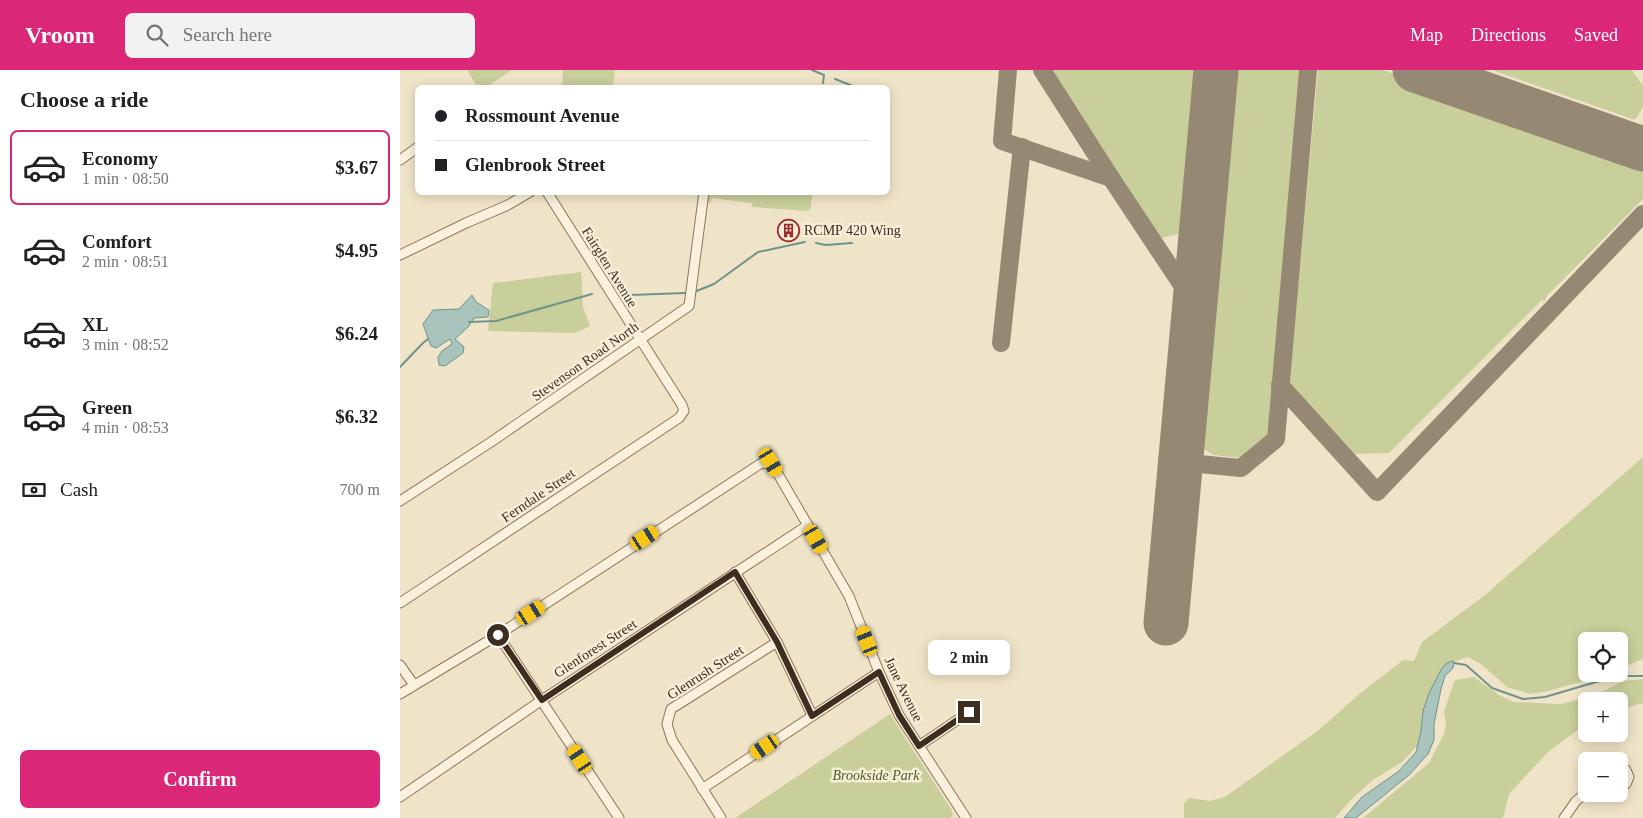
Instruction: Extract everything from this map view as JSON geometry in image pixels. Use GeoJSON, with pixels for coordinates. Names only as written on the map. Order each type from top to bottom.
{"type":"FeatureCollection","features":[{"type":"Feature","properties":{"kind":"street"},"geometry":{"type":"LineString","coordinates":[[400,160],[415,149]]}},
{"type":"Feature","properties":{"kind":"street"},"geometry":{"type":"LineString","coordinates":[[400,255],[524,195]]}},
{"type":"Feature","properties":{"kind":"street","name":"Fairglen Avenue"},"geometry":{"type":"LineString","coordinates":[[549,195],[639,340],[682,405]]}},
{"type":"Feature","properties":{"kind":"street","name":"Stevenson Road North"},"geometry":{"type":"LineString","coordinates":[[400,501],[491,442],[689,306],[704,195]]}},
{"type":"Feature","properties":{"kind":"street","name":"Ferndale Street"},"geometry":{"type":"LineString","coordinates":[[400,603],[679,418],[684,411],[682,405]]}},
{"type":"Feature","properties":{"kind":"street","name":"Jane Avenue"},"geometry":{"type":"LineString","coordinates":[[498,635],[760,464],[771,462],[849,596],[879,672],[899,715],[964,817]]}},
{"type":"Feature","properties":{"kind":"street","name":"Glenforest Street"},"geometry":{"type":"LineString","coordinates":[[400,798],[542,700],[808,525]]}},
{"type":"Feature","properties":{"kind":"street"},"geometry":{"type":"LineString","coordinates":[[735,572],[777,642],[812,716]]}},
{"type":"Feature","properties":{"kind":"street"},"geometry":{"type":"LineString","coordinates":[[400,694],[498,635],[620,818]]}},
{"type":"Feature","properties":{"kind":"street","name":"Glenrush Street"},"geometry":{"type":"LineString","coordinates":[[721,818],[672,740],[667,724],[670,709],[777,642]]}},
{"type":"Feature","properties":{"kind":"street"},"geometry":{"type":"LineString","coordinates":[[400,665],[414,685]]}},
{"type":"Feature","properties":{"kind":"street"},"geometry":{"type":"LineString","coordinates":[[702,789],[879,672]]}},
{"type":"Feature","properties":{"kind":"street"},"geometry":{"type":"LineString","coordinates":[[919,746],[969,712]]}},
{"type":"Feature","properties":{"kind":"street"},"geometry":{"type":"LineString","coordinates":[[1564,818],[1578,799]]}},
{"type":"Feature","properties":{"kind":"green space"},"geometry":{"type":"Polygon","coordinates":[[[467,70],[512,70],[491,85],[476,85],[467,70]]]}},
{"type":"Feature","properties":{"kind":"green space"},"geometry":{"type":"Polygon","coordinates":[[[563,70],[615,70],[613,85],[562,85],[563,70]]]}},
{"type":"Feature","properties":{"kind":"green space"},"geometry":{"type":"Polygon","coordinates":[[[1046,70],[1201,70],[1185,232],[1162,238],[1109,175],[1046,70]]]}},
{"type":"Feature","properties":{"kind":"green space"},"geometry":{"type":"Polygon","coordinates":[[[1233,70],[1299,70],[1268,434],[1242,458],[1213,455],[1200,446],[1233,70]]]}},
{"type":"Feature","properties":{"kind":"green space"},"geometry":{"type":"Polygon","coordinates":[[[1318,70],[1383,70],[1643,160],[1643,199],[1547,296],[1543,304],[1543,299],[1389,453],[1355,454],[1289,385],[1318,70]]]}},
{"type":"Feature","properties":{"kind":"green space"},"geometry":{"type":"Polygon","coordinates":[[[1492,70],[1632,70],[1643,86],[1643,107],[1635,120],[1492,70]]]}},
{"type":"Feature","properties":{"kind":"green space"},"geometry":{"type":"Polygon","coordinates":[[[708,195],[812,195],[811,208],[807,211],[752,207],[752,203],[712,198],[710,203],[708,195]]]}},
{"type":"Feature","properties":{"kind":"green space"},"geometry":{"type":"Polygon","coordinates":[[[581,272],[583,307],[590,326],[575,333],[488,331],[493,283],[581,272]]]}},
{"type":"Feature","properties":{"kind":"green space"},"geometry":{"type":"Polygon","coordinates":[[[1643,457],[1643,659],[1628,665],[1628,632],[1578,632],[1578,682],[1580,682],[1530,694],[1507,687],[1481,664],[1468,657],[1450,663],[1436,687],[1419,744],[1402,762],[1373,780],[1335,818],[1184,818],[1184,803],[1189,798],[1210,801],[1225,797],[1320,729],[1357,696],[1403,660],[1414,661],[1422,642],[1485,595],[1643,457]]]}},
{"type":"Feature","properties":{"kind":"green space"},"geometry":{"type":"Polygon","coordinates":[[[1474,677],[1499,695],[1513,702],[1561,704],[1578,699],[1578,730],[1548,752],[1509,794],[1503,818],[1363,818],[1429,763],[1444,734],[1446,725],[1444,711],[1455,680],[1474,677]]]}},
{"type":"Feature","properties":{"kind":"green space"},"geometry":{"type":"Polygon","coordinates":[[[1643,679],[1643,703],[1628,707],[1628,692],[1602,692],[1621,682],[1643,679]]]}},
{"type":"Feature","properties":{"kind":"green space","name":"Brookside Park"},"geometry":{"type":"Polygon","coordinates":[[[890,714],[951,809],[953,814],[951,818],[735,818],[890,714]]]}},
{"type":"Feature","properties":{"kind":"water"},"geometry":{"type":"Polygon","coordinates":[[[472,295],[476,302],[489,310],[488,317],[474,318],[469,326],[455,339],[464,347],[463,353],[445,366],[439,365],[438,357],[442,351],[452,344],[450,339],[436,348],[431,346],[423,324],[433,310],[459,309],[472,295]]]}},
{"type":"Feature","properties":{"kind":"water"},"geometry":{"type":"Polygon","coordinates":[[[1452,661],[1454,662],[1453,668],[1445,676],[1441,689],[1434,724],[1434,740],[1428,754],[1409,775],[1356,818],[1344,818],[1362,797],[1399,771],[1416,752],[1423,711],[1429,693],[1442,668],[1452,661]]]}},
{"type":"Feature","properties":{"kind":"waterway"},"geometry":{"type":"LineString","coordinates":[[812,70],[824,75],[823,83]]}},
{"type":"Feature","properties":{"kind":"waterway"},"geometry":{"type":"LineString","coordinates":[[835,79],[850,85]]}},
{"type":"Feature","properties":{"kind":"waterway"},"geometry":{"type":"LineString","coordinates":[[694,292],[714,284],[758,252],[805,242]]}},
{"type":"Feature","properties":{"kind":"waterway"},"geometry":{"type":"LineString","coordinates":[[816,243],[826,245],[852,243]]}},
{"type":"Feature","properties":{"kind":"waterway"},"geometry":{"type":"LineString","coordinates":[[631,295],[685,293]]}},
{"type":"Feature","properties":{"kind":"waterway"},"geometry":{"type":"LineString","coordinates":[[469,322],[496,321],[592,294]]}},
{"type":"Feature","properties":{"kind":"waterway"},"geometry":{"type":"LineString","coordinates":[[400,367],[428,339]]}},
{"type":"Feature","properties":{"kind":"waterway"},"geometry":{"type":"LineString","coordinates":[[1454,663],[1466,665],[1492,688],[1523,699],[1545,697],[1623,676],[1643,676]]}},
{"type":"Feature","properties":{"kind":"taxiway"},"geometry":{"type":"LineString","coordinates":[[1008,70],[1002,141],[1111,178]]}},
{"type":"Feature","properties":{"kind":"taxiway"},"geometry":{"type":"LineString","coordinates":[[1042,70],[1194,303]]}},
{"type":"Feature","properties":{"kind":"taxiway"},"geometry":{"type":"LineString","coordinates":[[1180,455],[1199,464],[1241,468],[1276,439],[1308,70]]}},
{"type":"Feature","properties":{"kind":"taxiway"},"geometry":{"type":"LineString","coordinates":[[1001,343],[1022,147]]}},
{"type":"Feature","properties":{"kind":"taxiway"},"geometry":{"type":"LineString","coordinates":[[1280,385],[1377,492],[1643,214]]}},
{"type":"Feature","properties":{"kind":"runway"},"geometry":{"type":"LineString","coordinates":[[1166,623],[1216,70]]}},
{"type":"Feature","properties":{"kind":"runway"},"geometry":{"type":"LineString","coordinates":[[1415,70],[1643,149]]}},
{"type":"Feature","properties":{"kind":"place","name":"RCMP 420 Wing"},"geometry":{"type":"Point","coordinates":[788,230]}},
{"type":"Feature","properties":{"kind":"route"},"geometry":{"type":"LineString","coordinates":[[498,635],[542,700],[735,572],[777,642],[812,716],[879,672],[899,715],[919,746],[969,712]]}}]}
